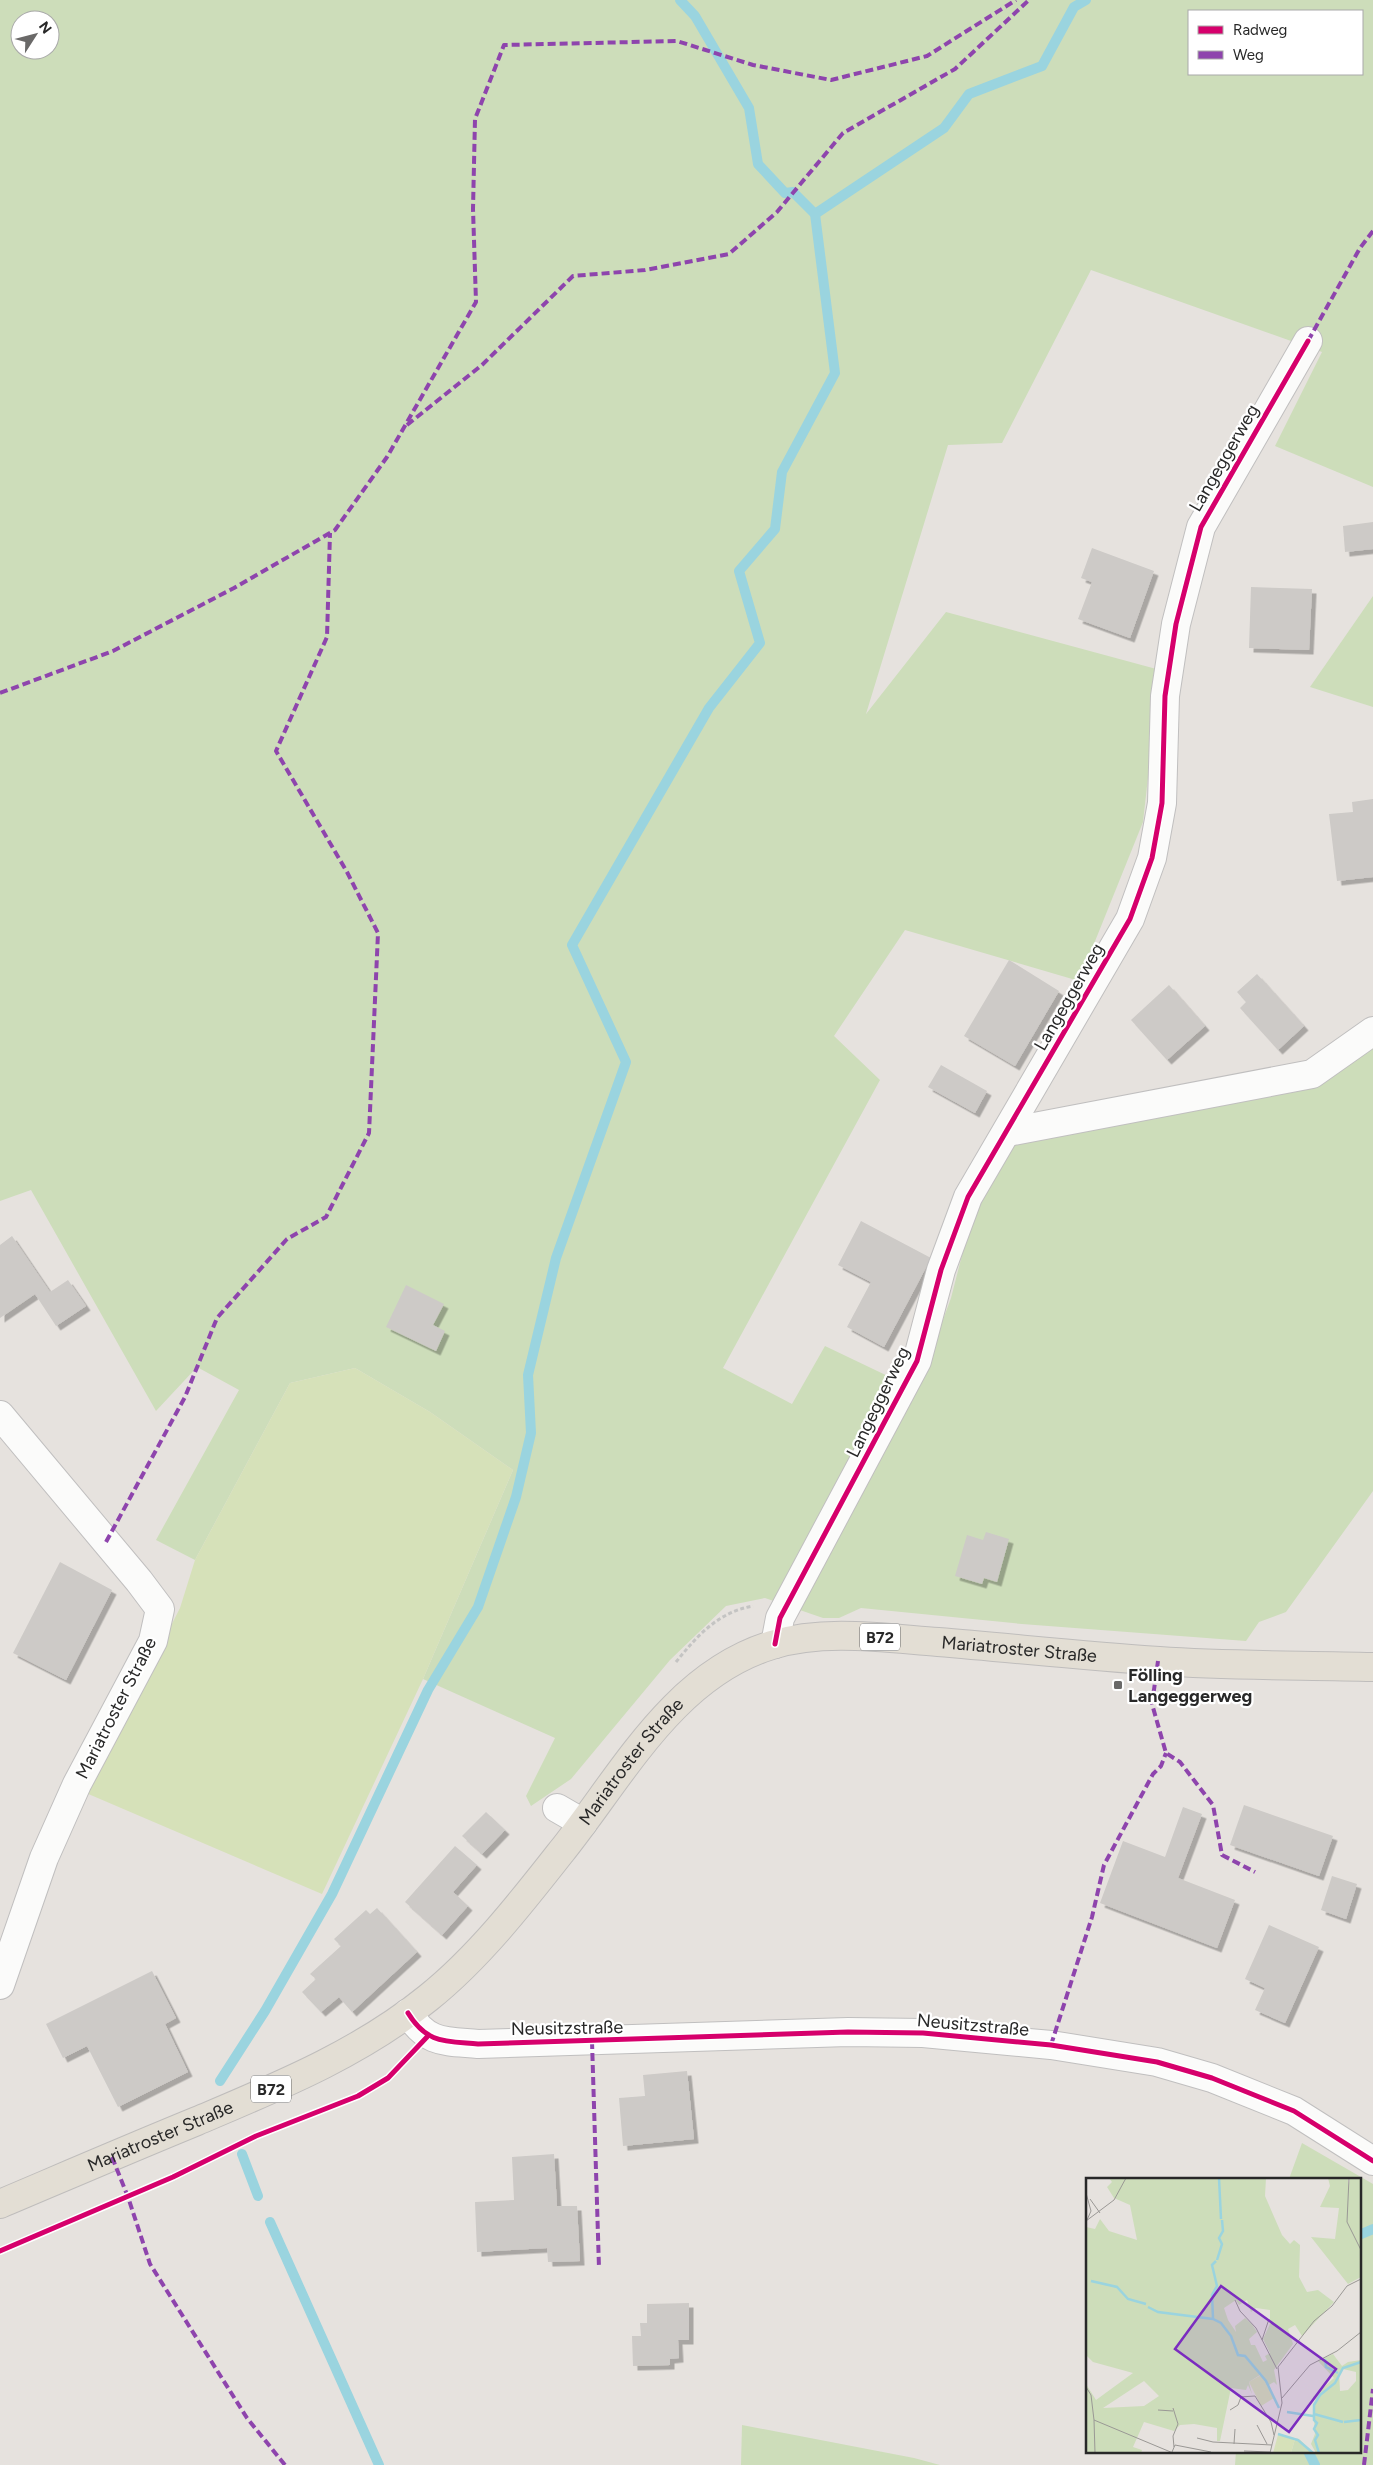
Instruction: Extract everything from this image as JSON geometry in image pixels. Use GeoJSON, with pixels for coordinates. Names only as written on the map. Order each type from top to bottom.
{"type":"FeatureCollection","features":[{"type":"Feature","properties":{"kind":"main road","name":"Mariatroster Straße"},"geometry":{"type":"LineString","coordinates":[[0,2204],[332,2062],[408,2014],[431,1996],[485,1943],[562,1852],[678,1702],[732,1660],[776,1644],[807,1639],[875,1637],[1158,1661],[1373,1667]]}},
{"type":"Feature","properties":{"kind":"street","name":"Langeggerweg"},"geometry":{"type":"LineString","coordinates":[[776,1644],[780,1618],[917,1361],[941,1270],[968,1197],[1008,1132],[1134,910],[1152,858],[1162,803],[1165,696],[1176,624],[1201,527],[1308,341]]}},
{"type":"Feature","properties":{"kind":"street"},"geometry":{"type":"LineString","coordinates":[[1008,1132],[1312,1074],[1373,1031]]}},
{"type":"Feature","properties":{"kind":"street","name":"Mariatroster Straße"},"geometry":{"type":"LineString","coordinates":[[0,1415],[139,1582],[160,1610],[153,1641],[77,1784],[44,1858],[0,1985]]}},
{"type":"Feature","properties":{"kind":"street"},"geometry":{"type":"LineString","coordinates":[[558,1808],[583,1823]]}},
{"type":"Feature","properties":{"kind":"street","name":"Neusitzstraße"},"geometry":{"type":"LineString","coordinates":[[408,2014],[415,2026],[427,2037],[451,2042],[478,2044],[848,2032],[923,2033],[1051,2045],[1158,2062],[1212,2078],[1294,2110],[1373,2161]]}},
{"type":"Feature","properties":{"kind":"green space"},"geometry":{"type":"Polygon","coordinates":[[[0,0],[1373,0],[1373,487],[1275,446],[1322,352],[1091,270],[1002,443],[948,445],[866,714],[946,612],[1160,670],[1143,822],[1079,981],[905,930],[834,1036],[880,1080],[723,1368],[792,1404],[825,1346],[917,1390],[951,1298],[970,1224],[991,1176],[1014,1145],[1039,1136],[1325,1082],[1373,1047],[1373,1491],[1286,1612],[1259,1622],[1246,1641],[1022,1624],[861,1608],[839,1618],[823,1618],[765,1598],[726,1606],[670,1660],[571,1779],[531,1806],[526,1796],[555,1738],[423,1679],[513,1470],[430,1412],[355,1368],[290,1383],[195,1560],[156,1540],[239,1390],[197,1367],[156,1411],[31,1190],[0,1201],[0,0]]]}},
{"type":"Feature","properties":{"kind":"green space"},"geometry":{"type":"Polygon","coordinates":[[[1373,596],[1373,707],[1310,687],[1373,596]]]}},
{"type":"Feature","properties":{"kind":"green space"},"geometry":{"type":"Polygon","coordinates":[[[355,1368],[430,1412],[513,1470],[423,1679],[322,1894],[86,1793],[180,1608],[195,1560],[290,1383],[355,1368]]]}},
{"type":"Feature","properties":{"kind":"green space"},"geometry":{"type":"Polygon","coordinates":[[[1302,2143],[1373,2184],[1373,2465],[1235,2465],[1236,2452],[1360,2452],[1360,2178],[1289,2178],[1302,2143]]]}},
{"type":"Feature","properties":{"kind":"green space"},"geometry":{"type":"Polygon","coordinates":[[[742,2425],[914,2458],[940,2465],[741,2465],[742,2425]]]}},
{"type":"Feature","properties":{"kind":"building"},"geometry":{"type":"Polygon","coordinates":[[[1373,522],[1373,549],[1345,552],[1343,526],[1373,522]]]}},
{"type":"Feature","properties":{"kind":"building"},"geometry":{"type":"Polygon","coordinates":[[[1092,548],[1154,571],[1130,638],[1078,619],[1092,582],[1081,578],[1092,548]]]}},
{"type":"Feature","properties":{"kind":"building"},"geometry":{"type":"Polygon","coordinates":[[[1251,587],[1312,589],[1309,650],[1249,648],[1251,587]]]}},
{"type":"Feature","properties":{"kind":"building"},"geometry":{"type":"Polygon","coordinates":[[[1373,799],[1373,877],[1337,881],[1329,814],[1353,812],[1352,802],[1373,799]]]}},
{"type":"Feature","properties":{"kind":"building"},"geometry":{"type":"Polygon","coordinates":[[[1009,960],[1059,991],[1015,1066],[964,1036],[1009,960]]]}},
{"type":"Feature","properties":{"kind":"building"},"geometry":{"type":"Polygon","coordinates":[[[1257,974],[1304,1026],[1278,1050],[1240,1008],[1246,1002],[1237,992],[1257,974]]]}},
{"type":"Feature","properties":{"kind":"building"},"geometry":{"type":"Polygon","coordinates":[[[1169,985],[1205,1026],[1167,1060],[1131,1020],[1169,985]]]}},
{"type":"Feature","properties":{"kind":"building"},"geometry":{"type":"Polygon","coordinates":[[[941,1065],[987,1091],[975,1113],[928,1087],[941,1065]]]}},
{"type":"Feature","properties":{"kind":"building"},"geometry":{"type":"Polygon","coordinates":[[[861,1221],[931,1258],[884,1347],[847,1327],[871,1282],[838,1265],[861,1221]]]}},
{"type":"Feature","properties":{"kind":"building"},"geometry":{"type":"Polygon","coordinates":[[[12,1236],[50,1292],[68,1280],[86,1306],[56,1326],[35,1294],[0,1318],[0,1245],[12,1236]]]}},
{"type":"Feature","properties":{"kind":"building"},"geometry":{"type":"Polygon","coordinates":[[[406,1285],[444,1304],[433,1325],[445,1331],[436,1351],[386,1327],[406,1285]]]}},
{"type":"Feature","properties":{"kind":"building"},"geometry":{"type":"Polygon","coordinates":[[[986,1532],[1009,1539],[997,1582],[984,1578],[982,1584],[955,1576],[967,1535],[983,1540],[986,1532]]]}},
{"type":"Feature","properties":{"kind":"building"},"geometry":{"type":"Polygon","coordinates":[[[60,1562],[112,1590],[66,1680],[13,1653],[60,1562]]]}},
{"type":"Feature","properties":{"kind":"building"},"geometry":{"type":"Polygon","coordinates":[[[1244,1805],[1333,1836],[1319,1876],[1230,1845],[1244,1805]]]}},
{"type":"Feature","properties":{"kind":"building"},"geometry":{"type":"Polygon","coordinates":[[[1183,1807],[1202,1814],[1178,1878],[1235,1900],[1217,1948],[1100,1903],[1123,1841],[1165,1857],[1183,1807]]]}},
{"type":"Feature","properties":{"kind":"building"},"geometry":{"type":"Polygon","coordinates":[[[486,1812],[505,1830],[482,1854],[462,1836],[486,1812]]]}},
{"type":"Feature","properties":{"kind":"building"},"geometry":{"type":"Polygon","coordinates":[[[455,1846],[477,1865],[453,1892],[468,1906],[442,1935],[405,1902],[455,1846]]]}},
{"type":"Feature","properties":{"kind":"building"},"geometry":{"type":"Polygon","coordinates":[[[1332,1876],[1357,1884],[1346,1919],[1321,1910],[1332,1876]]]}},
{"type":"Feature","properties":{"kind":"building"},"geometry":{"type":"Polygon","coordinates":[[[377,1908],[417,1952],[352,2012],[339,1997],[321,2012],[302,1992],[316,1979],[310,1974],[341,1946],[334,1939],[366,1910],[370,1914],[377,1908]]]}},
{"type":"Feature","properties":{"kind":"building"},"geometry":{"type":"Polygon","coordinates":[[[1269,1925],[1319,1947],[1285,2023],[1255,2010],[1265,1988],[1245,1979],[1269,1925]]]}},
{"type":"Feature","properties":{"kind":"building"},"geometry":{"type":"Polygon","coordinates":[[[152,1971],[176,2018],[165,2024],[188,2072],[118,2107],[87,2046],[63,2058],[46,2024],[152,1971]]]}},
{"type":"Feature","properties":{"kind":"building"},"geometry":{"type":"Polygon","coordinates":[[[687,2071],[694,2139],[623,2146],[619,2098],[645,2096],[643,2075],[687,2071]]]}},
{"type":"Feature","properties":{"kind":"building"},"geometry":{"type":"Polygon","coordinates":[[[554,2154],[557,2206],[577,2206],[580,2261],[548,2262],[547,2248],[477,2252],[475,2202],[514,2200],[512,2157],[554,2154]]]}},
{"type":"Feature","properties":{"kind":"building"},"geometry":{"type":"Polygon","coordinates":[[[689,2303],[689,2340],[678,2340],[679,2358],[670,2359],[670,2365],[633,2366],[632,2336],[641,2336],[640,2323],[647,2323],[647,2304],[689,2303]]]}},
{"type":"Feature","properties":{"kind":"waterway"},"geometry":{"type":"LineString","coordinates":[[220,2081],[265,2011],[332,1894],[428,1690],[478,1607],[516,1497],[531,1433],[528,1375],[556,1258],[626,1062],[572,945],[709,708],[760,643],[739,571],[775,529],[782,472],[835,373],[815,214],[793,192],[785,193],[758,164],[749,108],[695,16],[680,0]]}},
{"type":"Feature","properties":{"kind":"waterway"},"geometry":{"type":"LineString","coordinates":[[815,214],[944,128],[969,94],[1042,66],[1074,7],[1086,0]]}},
{"type":"Feature","properties":{"kind":"waterway"},"geometry":{"type":"LineString","coordinates":[[242,2154],[258,2196]]}},
{"type":"Feature","properties":{"kind":"waterway"},"geometry":{"type":"LineString","coordinates":[[270,2222],[379,2465]]}},
{"type":"Feature","properties":{"kind":"waterway"},"geometry":{"type":"LineString","coordinates":[[1360,2235],[1373,2229]]}},
{"type":"Feature","properties":{"kind":"waterway"},"geometry":{"type":"LineString","coordinates":[[1308,2452],[1315,2465]]}},
{"type":"Feature","properties":{"kind":"marked path"},"geometry":{"type":"LineString","coordinates":[[0,693],[113,651],[234,588],[335,530],[387,457],[476,302],[473,209],[475,119],[504,45],[677,41],[753,65],[831,80],[927,56],[1016,0]]}},
{"type":"Feature","properties":{"kind":"marked path"},"geometry":{"type":"LineString","coordinates":[[407,425],[482,365],[573,276],[645,270],[729,254],[777,212],[843,133],[955,69],[1029,0]]}},
{"type":"Feature","properties":{"kind":"marked path"},"geometry":{"type":"LineString","coordinates":[[1308,341],[1360,248],[1373,231]]}},
{"type":"Feature","properties":{"kind":"marked path"},"geometry":{"type":"LineString","coordinates":[[106,1542],[185,1397],[217,1318],[287,1239],[326,1217],[369,1133],[378,933],[347,872],[276,751],[327,637],[330,533]]}},
{"type":"Feature","properties":{"kind":"marked path"},"geometry":{"type":"LineString","coordinates":[[1158,1661],[1152,1704],[1166,1753],[1180,1762],[1213,1805],[1222,1855],[1255,1872]]}},
{"type":"Feature","properties":{"kind":"marked path"},"geometry":{"type":"LineString","coordinates":[[1051,2045],[1092,1917],[1104,1865],[1153,1774],[1161,1766],[1166,1753]]}},
{"type":"Feature","properties":{"kind":"marked path"},"geometry":{"type":"LineString","coordinates":[[592,2041],[599,2268]]}},
{"type":"Feature","properties":{"kind":"marked path"},"geometry":{"type":"LineString","coordinates":[[112,2157],[128,2197],[150,2264],[247,2418],[285,2465]]}},
{"type":"Feature","properties":{"kind":"marked path"},"geometry":{"type":"LineString","coordinates":[[1364,2465],[1373,2389]]}},
{"type":"Feature","properties":{"kind":"cycle path"},"geometry":{"type":"LineString","coordinates":[[775,1644],[780,1618],[917,1361],[941,1270],[968,1197],[1130,919],[1152,858],[1162,803],[1165,696],[1176,624],[1201,527],[1308,341]]}},
{"type":"Feature","properties":{"kind":"cycle path"},"geometry":{"type":"LineString","coordinates":[[408,2013],[415,2023],[430,2036],[446,2041],[478,2044],[848,2032],[923,2033],[1051,2045],[1157,2062],[1212,2078],[1294,2111],[1373,2161]]}},
{"type":"Feature","properties":{"kind":"cycle path"},"geometry":{"type":"LineString","coordinates":[[0,2251],[173,2177],[256,2136],[358,2096],[388,2078],[427,2037]]}},
{"type":"Feature","properties":{"kind":"place","name":"Fölling Langeggerweg"},"geometry":{"type":"Point","coordinates":[1118,1685]}}]}
